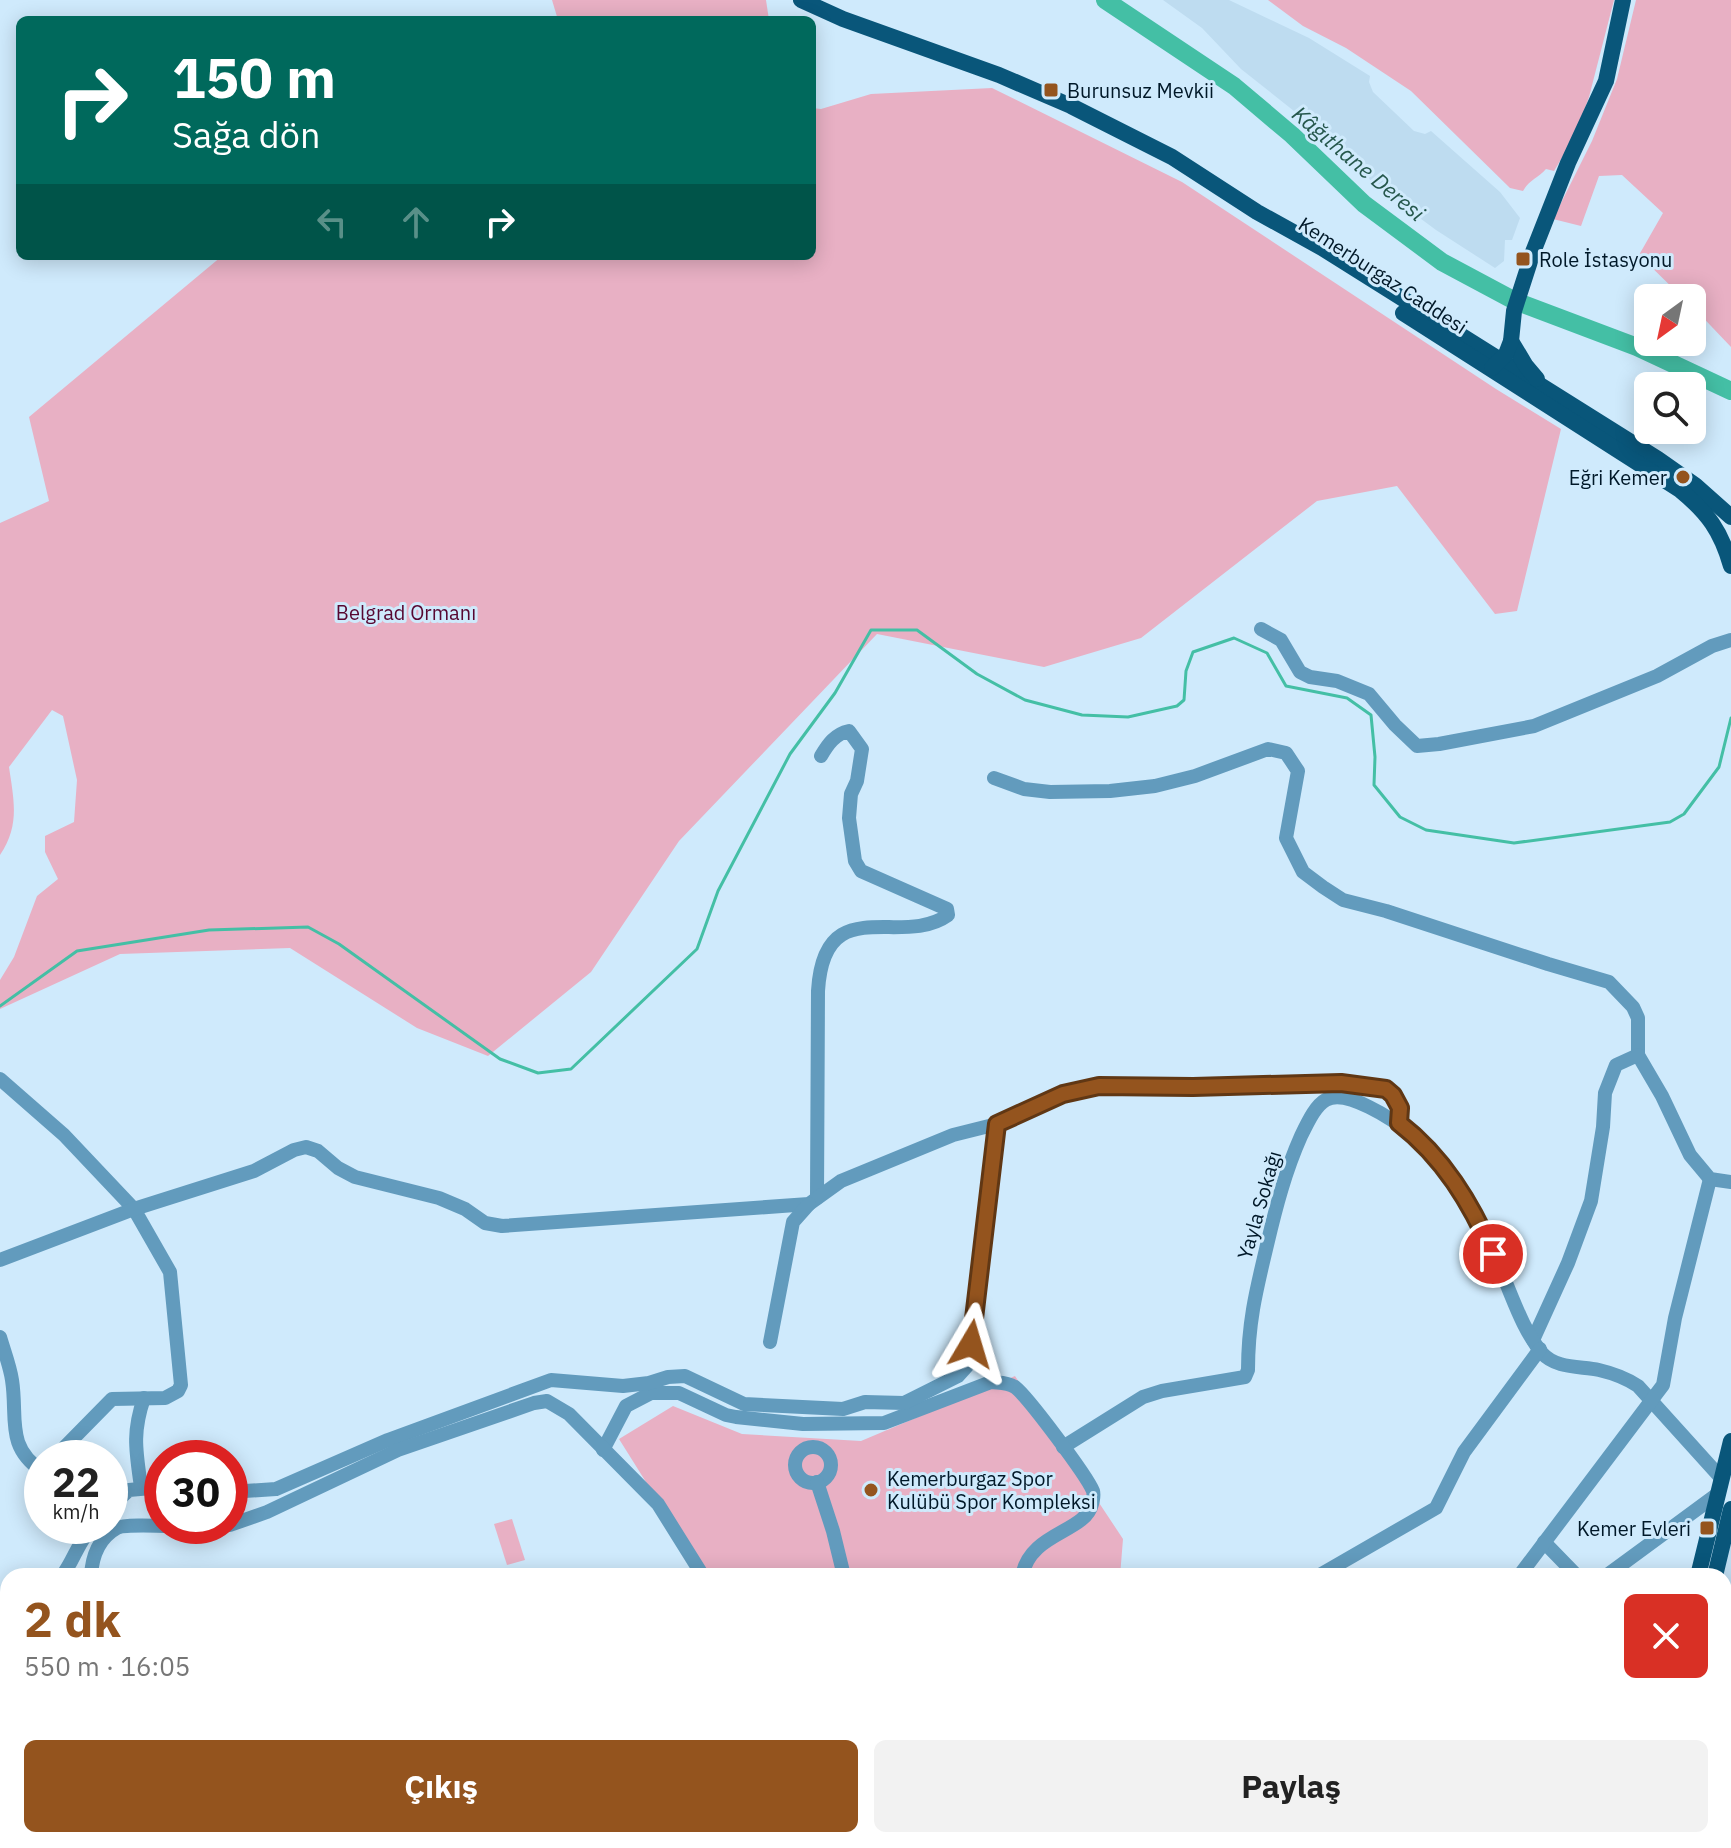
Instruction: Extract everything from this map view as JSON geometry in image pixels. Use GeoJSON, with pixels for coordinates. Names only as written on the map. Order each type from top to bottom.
{"type":"FeatureCollection","features":[{"type":"Feature","properties":{"kind":"main road","name":"Kemerburgaz Caddesi"},"geometry":{"type":"LineString","coordinates":[[801,0],[843,19],[999,75],[1071,106],[1172,157],[1257,212],[1322,248],[1469,343],[1494,363]]}},
{"type":"Feature","properties":{"kind":"main road"},"geometry":{"type":"LineString","coordinates":[[1494,363],[1568,163],[1606,81],[1623,0]]}},
{"type":"Feature","properties":{"kind":"main road","name":"Kemerburgaz Caddesi"},"geometry":{"type":"LineString","coordinates":[[1257,212],[1311,253],[1494,363]]}},
{"type":"Feature","properties":{"kind":"main road"},"geometry":{"type":"LineString","coordinates":[[1469,343],[1480,343],[1509,328]]}},
{"type":"Feature","properties":{"kind":"main road"},"geometry":{"type":"LineString","coordinates":[[1509,328],[1526,366],[1552,394]]}},
{"type":"Feature","properties":{"kind":"main road"},"geometry":{"type":"LineString","coordinates":[[1494,363],[1552,394],[1695,485],[1731,517]]}},
{"type":"Feature","properties":{"kind":"main road"},"geometry":{"type":"LineString","coordinates":[[1494,363],[1680,490],[1713,522],[1731,566]]}},
{"type":"Feature","properties":{"kind":"main road"},"geometry":{"type":"LineString","coordinates":[[1700,1568],[1724,1489],[1731,1441]]}},
{"type":"Feature","properties":{"kind":"main road"},"geometry":{"type":"LineString","coordinates":[[1717,1568],[1731,1509]]}},
{"type":"Feature","properties":{"kind":"street"},"geometry":{"type":"LineString","coordinates":[[1261,629],[1281,640],[1300,672],[1310,677],[1337,681],[1369,694],[1417,746],[1534,726],[1657,676],[1712,646],[1731,640]]}},
{"type":"Feature","properties":{"kind":"street"},"geometry":{"type":"LineString","coordinates":[[813,1201],[818,991],[819,969],[824,957],[848,931],[872,925],[930,923],[948,915],[947,909],[861,871],[855,861],[849,818],[851,794],[857,781],[862,749],[849,731],[840,733],[828,743],[821,756]]}},
{"type":"Feature","properties":{"kind":"street"},"geometry":{"type":"LineString","coordinates":[[994,778],[1024,789],[1050,792],[1110,791],[1155,786],[1195,776],[1268,749],[1286,753],[1298,771],[1286,838],[1303,872],[1343,900],[1609,982],[1633,1007],[1638,1018],[1638,1055],[1690,1155],[1710,1179],[1731,1182]]}},
{"type":"Feature","properties":{"kind":"street"},"geometry":{"type":"LineString","coordinates":[[1332,1568],[1436,1508],[1464,1452],[1536,1344],[1591,1201],[1605,1093],[1616,1065],[1638,1055]]}},
{"type":"Feature","properties":{"kind":"street"},"geometry":{"type":"LineString","coordinates":[[1,1082],[64,1135],[134,1209],[170,1272],[181,1368],[178,1391],[165,1398],[112,1399],[72,1440]]}},
{"type":"Feature","properties":{"kind":"street"},"geometry":{"type":"LineString","coordinates":[[770,1342],[793,1222],[813,1201],[841,1181],[953,1135],[997,1124],[1063,1094],[1099,1086],[1341,1083],[1386,1089],[1400,1108],[1399,1123]]}},
{"type":"Feature","properties":{"kind":"street","name":"Yayla Sokağı"},"geometry":{"type":"LineString","coordinates":[[1063,1447],[1143,1397],[1245,1377],[1248,1370],[1249,1319],[1285,1170],[1315,1108],[1330,1097],[1353,1099],[1399,1123],[1433,1153],[1457,1187],[1484,1235],[1525,1329],[1536,1344]]}},
{"type":"Feature","properties":{"kind":"street"},"geometry":{"type":"LineString","coordinates":[[248,1492],[276,1489],[388,1440],[551,1380],[623,1386],[685,1376],[744,1404],[843,1409],[865,1402],[904,1403],[941,1386],[958,1376],[967,1366],[997,1124]]}},
{"type":"Feature","properties":{"kind":"street"},"geometry":{"type":"LineString","coordinates":[[0,1260],[134,1209],[254,1171],[306,1147],[318,1151],[338,1168],[355,1177],[439,1198],[493,1225],[813,1201]]}},
{"type":"Feature","properties":{"kind":"street"},"geometry":{"type":"LineString","coordinates":[[1525,1568],[1660,1390],[1666,1376],[1675,1318],[1710,1179]]}},
{"type":"Feature","properties":{"kind":"street"},"geometry":{"type":"LineString","coordinates":[[0,1337],[12,1380],[14,1432],[24,1455]]}},
{"type":"Feature","properties":{"kind":"street"},"geometry":{"type":"LineString","coordinates":[[1536,1344],[1545,1356],[1559,1363],[1596,1369],[1627,1379],[1651,1399],[1724,1489],[1617,1568]]}},
{"type":"Feature","properties":{"kind":"street"},"geometry":{"type":"LineString","coordinates":[[603,1450],[626,1406],[651,1393],[679,1393],[726,1415],[803,1424],[884,1423],[991,1382],[1003,1383],[1017,1389],[1063,1447],[1093,1492],[1093,1501],[1086,1515],[1041,1544],[1030,1554],[1024,1568]]}},
{"type":"Feature","properties":{"kind":"street"},"geometry":{"type":"LineString","coordinates":[[128,1491],[141,1487],[135,1441],[136,1422],[144,1398]]}},
{"type":"Feature","properties":{"kind":"street"},"geometry":{"type":"LineString","coordinates":[[248,1519],[398,1450],[547,1401],[569,1414],[658,1504],[698,1568]]}},
{"type":"Feature","properties":{"kind":"street"},"geometry":{"type":"LineString","coordinates":[[803,1424],[805,1448],[795,1462],[797,1474],[806,1482],[817,1482],[827,1476],[830,1459],[817,1447],[805,1448]]}},
{"type":"Feature","properties":{"kind":"street"},"geometry":{"type":"LineString","coordinates":[[817,1482],[842,1568]]}},
{"type":"Feature","properties":{"kind":"street"},"geometry":{"type":"LineString","coordinates":[[92,1568],[102,1540],[120,1526],[144,1527]]}},
{"type":"Feature","properties":{"kind":"street"},"geometry":{"type":"LineString","coordinates":[[1544,1542],[1569,1568]]}},
{"type":"Feature","properties":{"kind":"street"},"geometry":{"type":"LineString","coordinates":[[68,1568],[80,1544]]}},
{"type":"Feature","properties":{"kind":"shaded area"},"geometry":{"type":"Polygon","coordinates":[[[1163,0],[1229,0],[1309,38],[1370,76],[1373,92],[1414,131],[1425,134],[1431,131],[1500,192],[1520,218],[1512,240],[1505,240],[1504,261],[1495,268],[1378,187],[1299,115],[1241,69],[1202,28],[1163,0]]]}},
{"type":"Feature","properties":{"kind":"shaded area"},"geometry":{"type":"Polygon","coordinates":[[[1731,1534],[1731,1568],[1724,1568],[1731,1534]]]}},
{"type":"Feature","properties":{"kind":"green space"},"geometry":{"type":"Polygon","coordinates":[[[552,0],[766,0],[768,16],[557,16],[552,0]]]}},
{"type":"Feature","properties":{"kind":"green space"},"geometry":{"type":"Polygon","coordinates":[[[1268,0],[1614,0],[1589,97],[1575,136],[1554,171],[1546,169],[1523,191],[1510,188],[1411,91],[1346,48],[1303,26],[1268,0]]]}},
{"type":"Feature","properties":{"kind":"green space"},"geometry":{"type":"Polygon","coordinates":[[[1636,0],[1731,0],[1731,347],[1706,321],[1706,284],[1669,284],[1639,255],[1663,213],[1622,175],[1599,176],[1581,226],[1553,219],[1592,141],[1617,79],[1636,0]]]}},
{"type":"Feature","properties":{"kind":"green space","name":"Belgrad Ormanı"},"geometry":{"type":"Polygon","coordinates":[[[992,88],[1182,182],[1561,429],[1517,611],[1495,614],[1397,486],[1317,501],[1141,638],[1044,667],[877,634],[679,841],[591,972],[488,1056],[417,1028],[290,948],[120,954],[0,1009],[0,980],[14,957],[37,896],[58,879],[45,852],[45,836],[74,822],[77,780],[63,716],[52,710],[9,767],[14,802],[13,823],[0,855],[0,523],[49,501],[29,417],[217,260],[816,260],[816,108],[871,94],[992,88]]]}},
{"type":"Feature","properties":{"kind":"green space","name":"Kemerburgaz Spor Kulübü Spor Kompleksi"},"geometry":{"type":"Polygon","coordinates":[[[1015,1376],[1123,1539],[1121,1568],[700,1568],[619,1439],[673,1406],[742,1434],[861,1441],[1015,1376]]]}},
{"type":"Feature","properties":{"kind":"green space"},"geometry":{"type":"Polygon","coordinates":[[[512,1519],[525,1560],[507,1565],[494,1524],[512,1519]]]}},
{"type":"Feature","properties":{"kind":"waterway","name":"Kâğıthane Deresi"},"geometry":{"type":"LineString","coordinates":[[1105,0],[1234,86],[1292,135],[1364,204],[1442,262],[1515,301],[1637,347],[1731,391]]}},
{"type":"Feature","properties":{"kind":"waterway"},"geometry":{"type":"LineString","coordinates":[[0,1006],[77,951],[209,930],[308,927],[339,944],[500,1059],[538,1073],[571,1069],[697,949],[718,891],[790,754],[835,693],[871,630],[917,630],[977,674],[1025,700],[1082,715],[1128,717],[1177,706],[1184,700],[1186,671],[1193,652],[1234,638],[1267,653],[1286,686],[1347,698],[1371,715],[1374,785],[1400,817],[1426,830],[1514,843],[1670,822],[1684,814],[1719,767],[1731,718]]}},
{"type":"Feature","properties":{"kind":"place","name":"Burunsuz Mevkii"},"geometry":{"type":"Point","coordinates":[1051,90]}},
{"type":"Feature","properties":{"kind":"place","name":"Role İstasyonu"},"geometry":{"type":"Point","coordinates":[1523,259]}},
{"type":"Feature","properties":{"kind":"place","name":"Eğri Kemer"},"geometry":{"type":"Point","coordinates":[1683,477]}},
{"type":"Feature","properties":{"kind":"place","name":"Kemerburgaz Spor Kulübü Spor Kompleksi"},"geometry":{"type":"Point","coordinates":[871,1490]}},
{"type":"Feature","properties":{"kind":"place","name":"Kemer Evleri"},"geometry":{"type":"Point","coordinates":[1707,1528]}},
{"type":"Feature","properties":{"kind":"route"},"geometry":{"type":"LineString","coordinates":[[971,1344],[997,1124],[1079,1089],[1099,1086],[1341,1083],[1386,1089],[1398,1101],[1399,1123],[1418,1137],[1445,1168],[1493,1254]]}}]}
